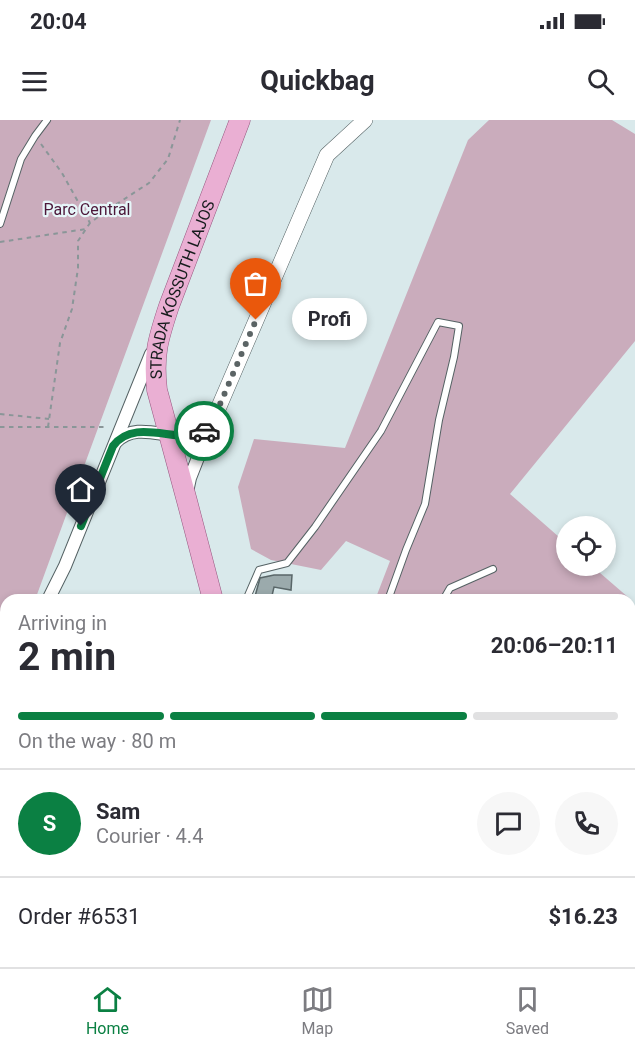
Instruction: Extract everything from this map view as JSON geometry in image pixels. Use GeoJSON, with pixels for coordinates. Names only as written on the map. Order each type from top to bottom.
{"type":"FeatureCollection","features":[{"type":"Feature","properties":{"kind":"main road","name":"STRADA KOSSUTH LAJOS"},"geometry":{"type":"LineString","coordinates":[[211,594],[157,390],[156,353],[169,306],[240,120]]}},
{"type":"Feature","properties":{"kind":"street"},"geometry":{"type":"LineString","coordinates":[[187,501],[190,478],[212,423],[327,154],[365,120]]}},
{"type":"Feature","properties":{"kind":"street"},"geometry":{"type":"LineString","coordinates":[[51,594],[65,566],[161,331]]}},
{"type":"Feature","properties":{"kind":"street"},"geometry":{"type":"LineString","coordinates":[[113,446],[130,433],[193,436],[202,433],[212,423]]}},
{"type":"Feature","properties":{"kind":"lane"},"geometry":{"type":"LineString","coordinates":[[0,224],[21,159],[47,120]]}},
{"type":"Feature","properties":{"kind":"lane"},"geometry":{"type":"LineString","coordinates":[[249,594],[259,570],[287,563],[315,527],[381,430],[438,322],[459,326],[424,504],[390,594]]}},
{"type":"Feature","properties":{"kind":"lane"},"geometry":{"type":"LineString","coordinates":[[446,594],[450,588],[493,569]]}},
{"type":"Feature","properties":{"kind":"path"},"geometry":{"type":"LineString","coordinates":[[48,427],[60,343],[72,309],[78,268],[78,241],[90,223],[149,183],[168,159],[180,120]]}},
{"type":"Feature","properties":{"kind":"path"},"geometry":{"type":"LineString","coordinates":[[35,136],[62,173],[90,223]]}},
{"type":"Feature","properties":{"kind":"path"},"geometry":{"type":"LineString","coordinates":[[0,242],[87,229]]}},
{"type":"Feature","properties":{"kind":"path"},"geometry":{"type":"LineString","coordinates":[[0,414],[49,419]]}},
{"type":"Feature","properties":{"kind":"path"},"geometry":{"type":"LineString","coordinates":[[0,427],[114,427]]}},
{"type":"Feature","properties":{"kind":"green space","name":"Parc Central"},"geometry":{"type":"Polygon","coordinates":[[[0,120],[211,120],[37,594],[0,594],[0,120]]]}},
{"type":"Feature","properties":{"kind":"green space"},"geometry":{"type":"Polygon","coordinates":[[[489,120],[612,120],[635,134],[635,341],[510,494],[556,534],[556,576],[604,576],[624,594],[377,594],[390,561],[346,541],[321,570],[271,560],[251,549],[238,487],[254,439],[345,448],[468,140],[489,120]]]}},
{"type":"Feature","properties":{"kind":"building"},"geometry":{"type":"Polygon","coordinates":[[[292,575],[291,590],[274,587],[272,594],[256,594],[260,578],[292,575]]]}},
{"type":"Feature","properties":{"kind":"way so far"},"geometry":{"type":"LineString","coordinates":[[204,431],[212,423],[256,320]]}},
{"type":"Feature","properties":{"kind":"place","name":"Profi"},"geometry":{"type":"Point","coordinates":[256,320]}},
{"type":"Feature","properties":{"kind":"route"},"geometry":{"type":"LineString","coordinates":[[81,526],[113,446],[118,440],[130,433],[193,436],[204,431]]}}]}
